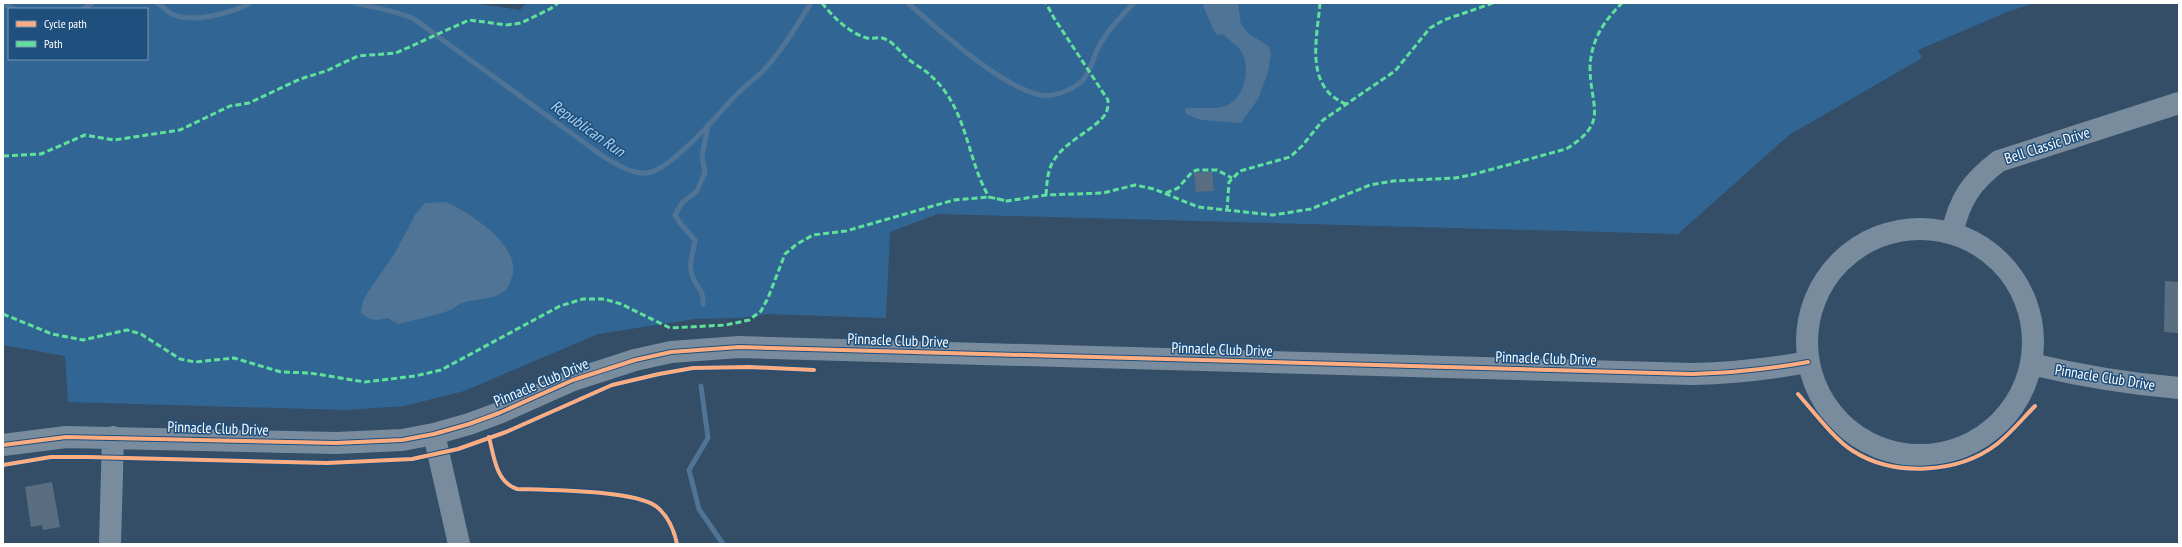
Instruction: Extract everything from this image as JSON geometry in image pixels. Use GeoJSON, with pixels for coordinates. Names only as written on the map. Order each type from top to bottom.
{"type":"FeatureCollection","features":[{"type":"Feature","properties":{"kind":"street","name":"Bell Classic Drive"},"geometry":{"type":"LineString","coordinates":[[1952,233],[1957,212],[1967,192],[1979,176],[1999,160],[2179,103]]}},
{"type":"Feature","properties":{"kind":"street"},"geometry":{"type":"LineString","coordinates":[[1921,229],[1952,233],[1968,239],[1988,251],[2006,267],[2018,284],[2026,301],[2032,320],[2034,343],[2031,364],[2018,399],[1994,428],[1976,440],[1956,449],[1934,454],[1909,455],[1887,450],[1868,443],[1840,422],[1818,391],[1808,362],[1806,342],[1812,307],[1828,276],[1840,261],[1867,242],[1893,232],[1921,229]]}},
{"type":"Feature","properties":{"kind":"street","name":"Pinnacle Club Drive"},"geometry":{"type":"LineString","coordinates":[[3,445],[66,437],[336,443],[402,440],[434,434],[499,413],[604,369],[671,352],[704,348],[762,348],[1692,374],[1731,373],[1808,362]]}},
{"type":"Feature","properties":{"kind":"street","name":"Pinnacle Club Drive"},"geometry":{"type":"LineString","coordinates":[[2031,364],[2081,376],[2135,385],[2179,388]]}},
{"type":"Feature","properties":{"kind":"street"},"geometry":{"type":"LineString","coordinates":[[434,434],[459,544]]}},
{"type":"Feature","properties":{"kind":"street"},"geometry":{"type":"LineString","coordinates":[[110,544],[113,437]]}},
{"type":"Feature","properties":{"kind":"shaded area"},"geometry":{"type":"Polygon","coordinates":[[[3,3],[472,3],[520,10],[526,3],[2034,3],[2007,12],[1918,50],[1922,58],[1789,135],[1678,234],[938,214],[890,232],[886,318],[767,314],[739,318],[695,319],[598,334],[464,391],[404,406],[347,410],[68,402],[65,356],[3,345],[3,3]]]}},
{"type":"Feature","properties":{"kind":"shaded area"},"geometry":{"type":"Polygon","coordinates":[[[1202,3],[1238,3],[1241,25],[1248,33],[1268,46],[1271,53],[1268,72],[1258,99],[1241,123],[1201,120],[1186,114],[1185,109],[1220,107],[1232,103],[1241,90],[1246,74],[1246,66],[1241,51],[1223,34],[1218,35],[1214,31],[1202,3]]]}},
{"type":"Feature","properties":{"kind":"shaded area"},"geometry":{"type":"Polygon","coordinates":[[[446,202],[480,222],[502,243],[509,254],[513,265],[512,277],[509,285],[503,292],[493,297],[467,301],[448,311],[398,324],[388,318],[374,320],[365,316],[361,313],[363,301],[395,253],[415,215],[425,203],[446,202]]]}},
{"type":"Feature","properties":{"kind":"building"},"geometry":{"type":"Polygon","coordinates":[[[1212,172],[1214,191],[1196,192],[1194,173],[1212,172]]]}},
{"type":"Feature","properties":{"kind":"building"},"geometry":{"type":"Polygon","coordinates":[[[2165,281],[2179,282],[2179,333],[2164,332],[2165,281]]]}},
{"type":"Feature","properties":{"kind":"building"},"geometry":{"type":"Polygon","coordinates":[[[52,482],[60,527],[43,530],[42,525],[31,527],[25,487],[52,482]]]}},
{"type":"Feature","properties":{"kind":"waterway","name":"Republican Run"},"geometry":{"type":"LineString","coordinates":[[3,3],[12,8]]}},
{"type":"Feature","properties":{"kind":"waterway","name":"Republican Run"},"geometry":{"type":"LineString","coordinates":[[85,8],[93,3]]}},
{"type":"Feature","properties":{"kind":"waterway","name":"Republican Run"},"geometry":{"type":"LineString","coordinates":[[157,3],[172,14],[190,18],[201,18],[223,14],[250,3]]}},
{"type":"Feature","properties":{"kind":"waterway","name":"Republican Run"},"geometry":{"type":"LineString","coordinates":[[355,3],[392,11],[414,19],[604,157],[630,170],[640,173],[656,170],[668,163],[694,140],[737,94],[769,64],[782,48],[811,3]]}},
{"type":"Feature","properties":{"kind":"waterway","name":"Republican Run"},"geometry":{"type":"LineString","coordinates":[[908,3],[953,42],[989,69],[1024,90],[1045,96],[1062,92],[1073,87],[1085,78],[1105,36],[1134,3]]}},
{"type":"Feature","properties":{"kind":"waterway"},"geometry":{"type":"LineString","coordinates":[[703,304],[701,292],[691,271],[695,240],[675,215],[682,203],[697,191],[705,172],[702,156],[708,125]]}},
{"type":"Feature","properties":{"kind":"waterway"},"geometry":{"type":"LineString","coordinates":[[701,386],[708,438],[689,470],[699,509],[723,544]]}},
{"type":"Feature","properties":{"kind":"marked path"},"geometry":{"type":"LineString","coordinates":[[3,156],[41,154],[85,135],[114,140],[180,130],[230,106],[249,103],[300,79],[326,71],[358,56],[396,53],[469,20],[507,25],[521,23],[550,9],[558,3]]}},
{"type":"Feature","properties":{"kind":"marked path"},"geometry":{"type":"LineString","coordinates":[[822,3],[836,19],[860,36],[867,38],[882,38],[889,41],[943,88],[952,102],[959,118],[981,182],[989,197],[1007,201],[1046,195],[1103,193],[1135,185],[1154,189],[1198,207],[1273,215],[1311,209],[1370,185],[1393,181],[1455,178],[1566,149],[1580,139],[1593,122],[1594,103],[1590,67],[1593,48],[1604,24],[1622,3]]}},
{"type":"Feature","properties":{"kind":"marked path"},"geometry":{"type":"LineString","coordinates":[[1046,3],[1054,18],[1108,100],[1108,106],[1107,111],[1096,124],[1073,140],[1054,160],[1049,173],[1046,195]]}},
{"type":"Feature","properties":{"kind":"marked path"},"geometry":{"type":"LineString","coordinates":[[1320,3],[1316,46],[1316,61],[1319,74],[1324,86],[1333,96],[1346,104]]}},
{"type":"Feature","properties":{"kind":"marked path"},"geometry":{"type":"LineString","coordinates":[[1227,211],[1229,182],[1240,171],[1290,157],[1302,146],[1323,120],[1395,71],[1430,28],[1444,20],[1493,3]]}},
{"type":"Feature","properties":{"kind":"marked path"},"geometry":{"type":"LineString","coordinates":[[1166,193],[1178,188],[1192,172],[1197,170],[1217,170],[1232,178]]}},
{"type":"Feature","properties":{"kind":"marked path"},"geometry":{"type":"LineString","coordinates":[[3,314],[52,334],[83,340],[127,330],[141,334],[180,359],[195,362],[234,358],[281,372],[310,373],[365,382],[415,376],[441,370],[560,306],[583,299],[604,299],[621,304],[670,328],[726,325],[749,320],[761,311],[768,298],[785,254],[797,244],[813,235],[846,231],[954,200],[989,197],[1007,201]]}},
{"type":"Feature","properties":{"kind":"cycle path"},"geometry":{"type":"LineString","coordinates":[[3,445],[66,437],[336,443],[402,440],[434,434],[469,424],[499,413],[573,380],[635,360],[671,352],[739,347],[1692,374],[1722,373],[1779,367],[1808,362]]}},
{"type":"Feature","properties":{"kind":"cycle path"},"geometry":{"type":"LineString","coordinates":[[3,465],[51,457],[327,463],[412,459],[458,449],[506,432],[612,385],[659,374],[693,368],[749,367],[814,370]]}},
{"type":"Feature","properties":{"kind":"cycle path"},"geometry":{"type":"LineString","coordinates":[[1798,394],[1831,432],[1853,451],[1869,459],[1887,465],[1906,468],[1945,466],[1964,461],[1981,454],[2002,440],[2035,406]]}},
{"type":"Feature","properties":{"kind":"cycle path"},"geometry":{"type":"LineString","coordinates":[[489,437],[497,468],[504,481],[510,486],[517,489],[611,494],[646,501],[657,507],[667,519],[677,544]]}}]}
